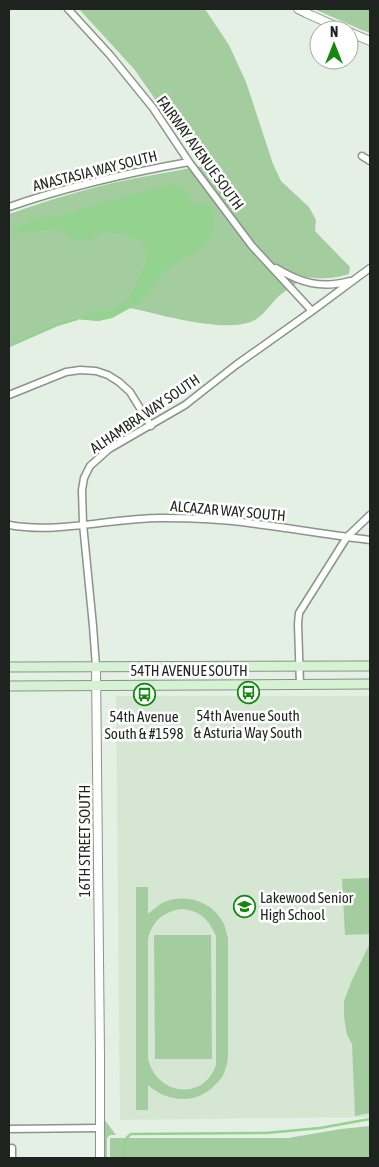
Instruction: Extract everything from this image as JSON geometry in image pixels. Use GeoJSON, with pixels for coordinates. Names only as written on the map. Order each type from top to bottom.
{"type":"FeatureCollection","features":[{"type":"Feature","properties":{"kind":"main road","name":"54TH AVENUE SOUTH"},"geometry":{"type":"LineString","coordinates":[[9,667],[370,666]]}},
{"type":"Feature","properties":{"kind":"main road","name":"54TH AVENUE SOUTH"},"geometry":{"type":"LineString","coordinates":[[9,686],[370,684]]}},
{"type":"Feature","properties":{"kind":"street","name":"FAIRWAY AVENUE SOUTH"},"geometry":{"type":"LineString","coordinates":[[68,9],[110,55],[153,108],[189,162],[252,246],[312,311]]}},
{"type":"Feature","properties":{"kind":"street"},"geometry":{"type":"LineString","coordinates":[[298,9],[322,20]]}},
{"type":"Feature","properties":{"kind":"street"},"geometry":{"type":"LineString","coordinates":[[362,156],[370,161]]}},
{"type":"Feature","properties":{"kind":"street","name":"ANASTASIA WAY SOUTH"},"geometry":{"type":"LineString","coordinates":[[9,207],[80,185],[189,162]]}},
{"type":"Feature","properties":{"kind":"street"},"geometry":{"type":"LineString","coordinates":[[270,265],[302,282],[340,284],[353,280]]}},
{"type":"Feature","properties":{"kind":"street","name":"ALHAMBRA WAY SOUTH"},"geometry":{"type":"LineString","coordinates":[[83,524],[82,490],[84,478],[90,466],[109,449],[185,405],[236,365],[370,268]]}},
{"type":"Feature","properties":{"kind":"street"},"geometry":{"type":"LineString","coordinates":[[9,396],[66,372],[80,370],[96,371],[108,375],[130,392],[150,426]]}},
{"type":"Feature","properties":{"kind":"street"},"geometry":{"type":"LineString","coordinates":[[300,684],[299,613],[347,537],[370,515]]}},
{"type":"Feature","properties":{"kind":"street","name":"ALCAZAR WAY SOUTH"},"geometry":{"type":"LineString","coordinates":[[83,524],[159,518],[198,519],[247,523],[370,540]]}},
{"type":"Feature","properties":{"kind":"street"},"geometry":{"type":"LineString","coordinates":[[9,525],[23,528],[58,528],[83,524]]}},
{"type":"Feature","properties":{"kind":"street","name":"16TH STREET SOUTH"},"geometry":{"type":"LineString","coordinates":[[83,524],[94,626],[97,685],[100,1158]]}},
{"type":"Feature","properties":{"kind":"street"},"geometry":{"type":"LineString","coordinates":[[9,1129],[100,1128]]}},
{"type":"Feature","properties":{"kind":"street"},"geometry":{"type":"LineString","coordinates":[[9,1148],[12,1148],[12,1158]]}},
{"type":"Feature","properties":{"kind":"shaded area"},"geometry":{"type":"Polygon","coordinates":[[[79,9],[205,9],[229,45],[246,82],[273,164],[281,181],[309,207],[316,220],[315,231],[350,267],[349,274],[327,278],[305,277],[280,295],[259,318],[243,324],[228,325],[193,322],[130,308],[112,318],[98,321],[77,319],[57,325],[9,346],[9,214],[108,184],[202,166],[134,69],[79,9]]]}},
{"type":"Feature","properties":{"kind":"shaded area"},"geometry":{"type":"Polygon","coordinates":[[[314,9],[370,9],[370,33],[359,29],[359,20],[339,20],[314,9]]]}},
{"type":"Feature","properties":{"kind":"shaded area"},"geometry":{"type":"Polygon","coordinates":[[[170,185],[184,188],[193,205],[206,204],[210,207],[214,220],[214,229],[205,245],[197,252],[183,258],[164,271],[150,292],[139,303],[112,318],[98,321],[77,319],[94,312],[108,311],[120,306],[131,297],[148,253],[139,241],[126,235],[110,233],[102,234],[86,241],[80,241],[56,229],[9,233],[22,225],[47,216],[66,214],[170,185]]]}},
{"type":"Feature","properties":{"kind":"shaded area","name":"Lakewood Senior High School"},"geometry":{"type":"Polygon","coordinates":[[[116,696],[370,696],[370,1117],[120,1120],[116,696]]]}},
{"type":"Feature","properties":{"kind":"shaded area"},"geometry":{"type":"Polygon","coordinates":[[[369,878],[370,934],[345,935],[342,879],[369,878]]]}},
{"type":"Feature","properties":{"kind":"shaded area"},"geometry":{"type":"Polygon","coordinates":[[[136,887],[148,887],[148,914],[164,902],[188,899],[210,907],[224,923],[228,938],[228,1058],[222,1076],[206,1092],[190,1099],[172,1098],[148,1085],[148,1110],[136,1110],[136,887]],[[182,909],[164,915],[156,922],[148,939],[148,1059],[153,1071],[161,1080],[170,1086],[180,1089],[191,1089],[201,1085],[210,1077],[216,1065],[216,936],[203,917],[189,910],[182,909]]]}},
{"type":"Feature","properties":{"kind":"shaded area"},"geometry":{"type":"Polygon","coordinates":[[[154,935],[211,935],[212,1059],[155,1059],[154,935]]]}},
{"type":"Feature","properties":{"kind":"shaded area"},"geometry":{"type":"Polygon","coordinates":[[[370,943],[370,1113],[355,1116],[352,1044],[347,1035],[344,1001],[370,943]]]}},
{"type":"Feature","properties":{"kind":"shaded area"},"geometry":{"type":"Polygon","coordinates":[[[104,1119],[116,1135],[110,1135],[107,1138],[107,1158],[104,1158],[104,1119]]]}},
{"type":"Feature","properties":{"kind":"shaded area"},"geometry":{"type":"Polygon","coordinates":[[[370,1126],[370,1158],[110,1158],[110,1138],[288,1138],[370,1126]]]}},
{"type":"Feature","properties":{"kind":"waterway"},"geometry":{"type":"LineString","coordinates":[[9,346],[57,325],[77,319]]}},
{"type":"Feature","properties":{"kind":"waterway"},"geometry":{"type":"LineString","coordinates":[[124,1158],[125,1142],[131,1134],[266,1133],[320,1128],[370,1119]]}},
{"type":"Feature","properties":{"kind":"place","name":"54th Avenue South & Asturia Way South"},"geometry":{"type":"Point","coordinates":[248,693]}},
{"type":"Feature","properties":{"kind":"place","name":"54th Avenue South & #1598"},"geometry":{"type":"Point","coordinates":[144,694]}},
{"type":"Feature","properties":{"kind":"place","name":"Lakewood Senior High School"},"geometry":{"type":"Point","coordinates":[244,907]}}]}
